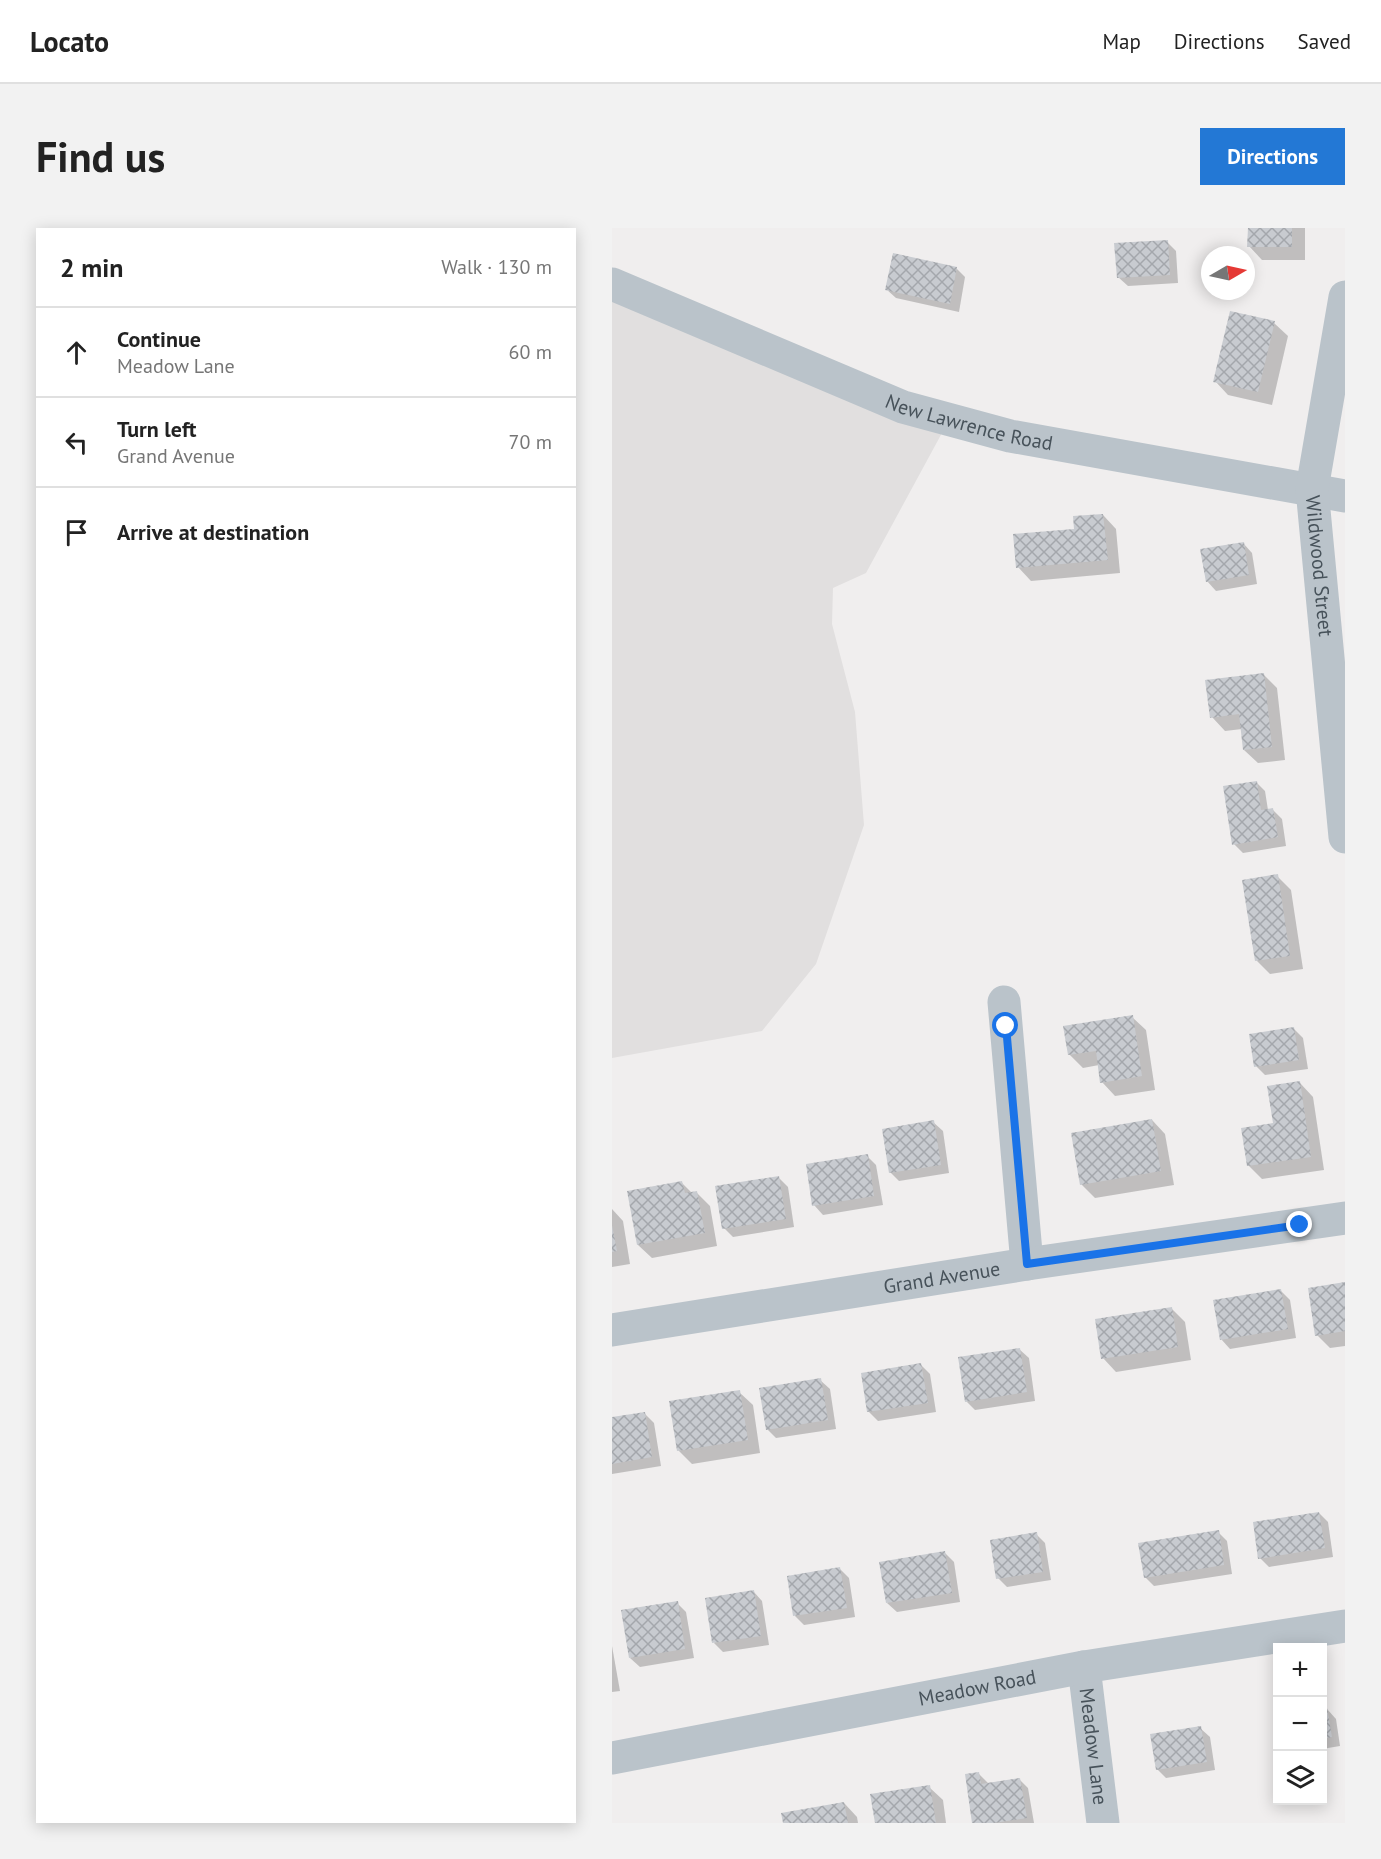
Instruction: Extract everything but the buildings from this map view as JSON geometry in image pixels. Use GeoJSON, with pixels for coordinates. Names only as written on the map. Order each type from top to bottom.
{"type":"FeatureCollection","features":[{"type":"Feature","properties":{"kind":"street","name":"New Lawrence Road"},"geometry":{"type":"LineString","coordinates":[[612,285],[903,407],[1010,436],[1345,496]]}},
{"type":"Feature","properties":{"kind":"street","name":"Wildwood Street"},"geometry":{"type":"LineString","coordinates":[[1345,297],[1312,489],[1345,837]]}},
{"type":"Feature","properties":{"kind":"street"},"geometry":{"type":"LineString","coordinates":[[1004,1002],[1027,1264]]}},
{"type":"Feature","properties":{"kind":"street","name":"Grand Avenue"},"geometry":{"type":"LineString","coordinates":[[612,1330],[1027,1264],[1345,1218]]}},
{"type":"Feature","properties":{"kind":"street","name":"Meadow Road"},"geometry":{"type":"LineString","coordinates":[[612,1758],[1084,1667],[1345,1626]]}},
{"type":"Feature","properties":{"kind":"street","name":"Meadow Lane"},"geometry":{"type":"LineString","coordinates":[[1084,1667],[1103,1823]]}},
{"type":"Feature","properties":{"kind":"shaded area"},"geometry":{"type":"Polygon","coordinates":[[[612,284],[949,420],[866,573],[833,588],[832,624],[855,712],[864,825],[816,964],[762,1031],[612,1058],[612,284]]]}},
{"type":"Feature","properties":{"kind":"route"},"geometry":{"type":"LineString","coordinates":[[1006,1026],[1027,1264],[1300,1225]]}}]}
